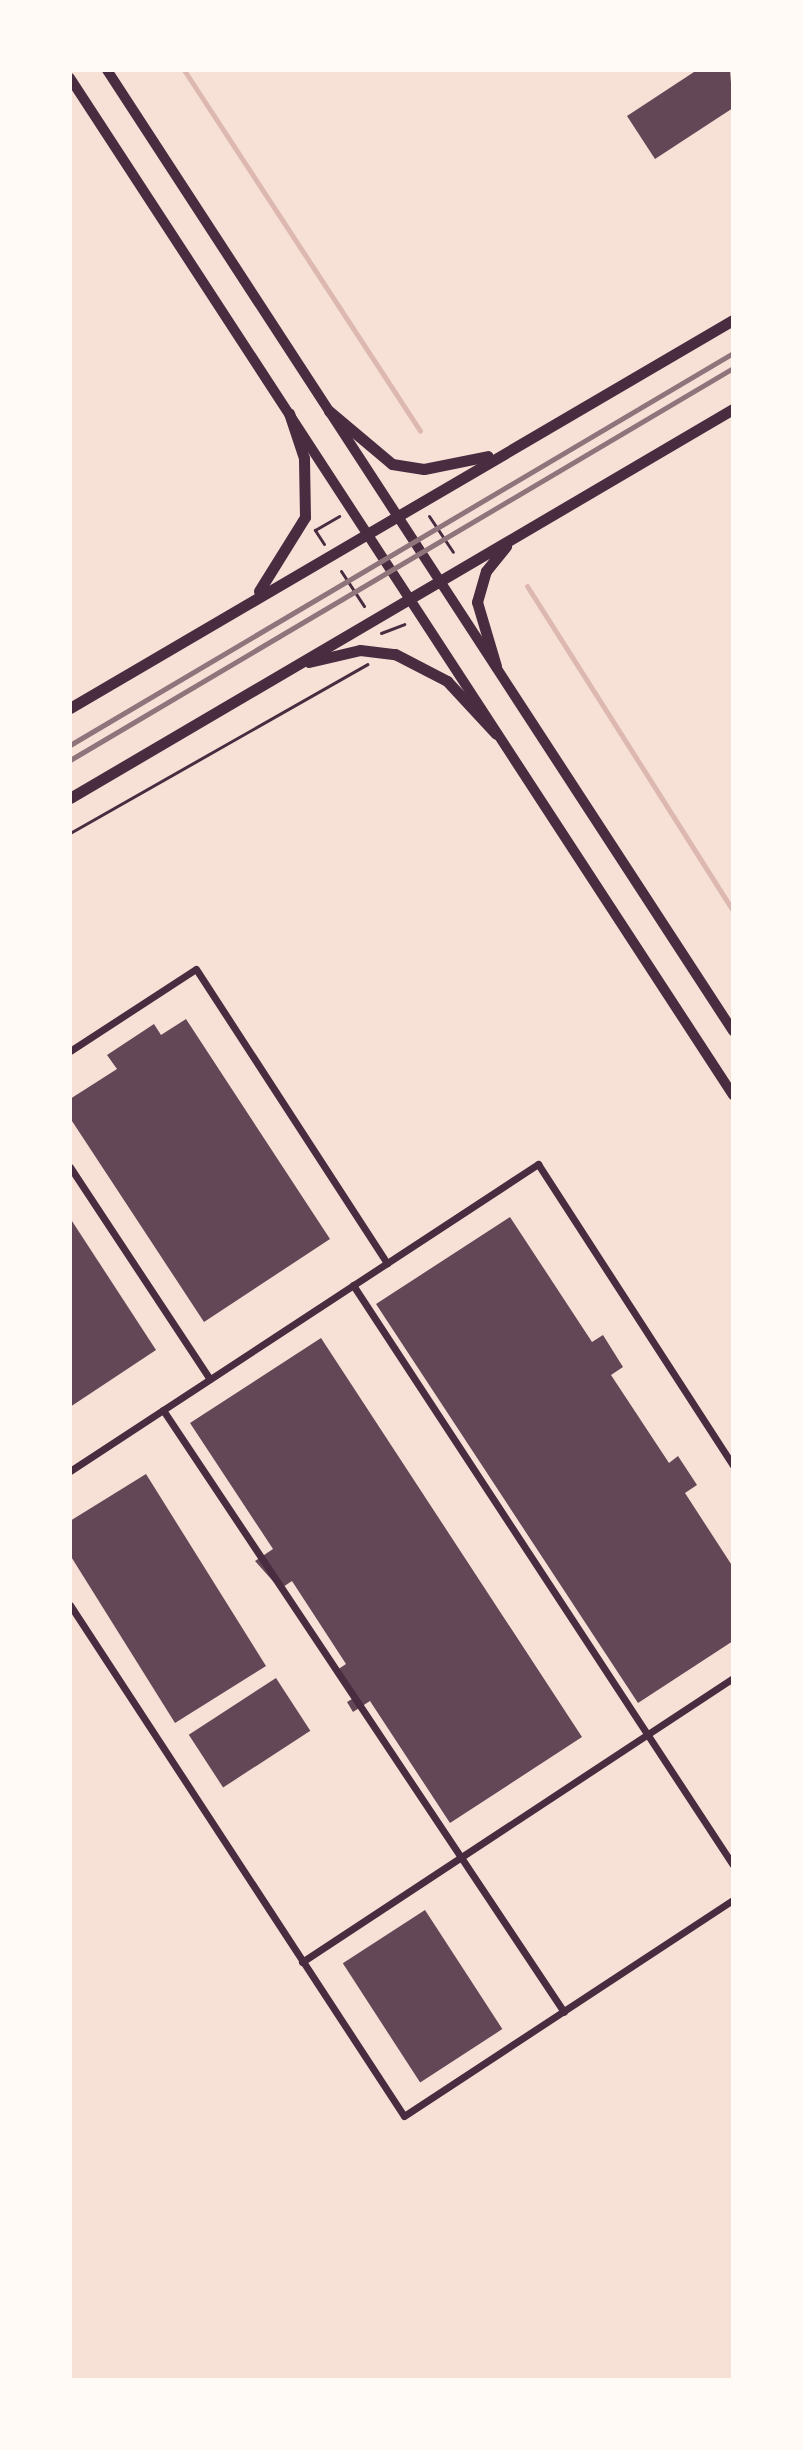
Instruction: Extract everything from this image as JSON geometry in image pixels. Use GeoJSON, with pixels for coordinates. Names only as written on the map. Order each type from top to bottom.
{"type":"FeatureCollection","features":[{"type":"Feature","properties":{"kind":"main road"},"geometry":{"type":"LineString","coordinates":[[107,70],[733,1031]]}},
{"type":"Feature","properties":{"kind":"main road"},"geometry":{"type":"LineString","coordinates":[[70,78],[733,1095]]}},
{"type":"Feature","properties":{"kind":"main road"},"geometry":{"type":"LineString","coordinates":[[70,708],[733,320]]}},
{"type":"Feature","properties":{"kind":"main road"},"geometry":{"type":"LineString","coordinates":[[70,798],[733,409]]}},
{"type":"Feature","properties":{"kind":"main road"},"geometry":{"type":"LineString","coordinates":[[329,411],[376,456],[406,467],[460,464],[512,448]]}},
{"type":"Feature","properties":{"kind":"main road"},"geometry":{"type":"LineString","coordinates":[[251,601],[280,568],[305,517],[304,458],[289,413]]}},
{"type":"Feature","properties":{"kind":"main road"},"geometry":{"type":"LineString","coordinates":[[496,666],[481,631],[479,594],[497,554],[526,529]]}},
{"type":"Feature","properties":{"kind":"main road"},"geometry":{"type":"LineString","coordinates":[[286,670],[360,650],[395,654],[447,681],[496,734]]}},
{"type":"Feature","properties":{"kind":"street"},"geometry":{"type":"LineString","coordinates":[[70,1051],[196,969],[387,1263]]}},
{"type":"Feature","properties":{"kind":"street"},"geometry":{"type":"LineString","coordinates":[[70,1471],[538,1164],[733,1466]]}},
{"type":"Feature","properties":{"kind":"street"},"geometry":{"type":"LineString","coordinates":[[70,1167],[210,1379]]}},
{"type":"Feature","properties":{"kind":"street"},"geometry":{"type":"LineString","coordinates":[[353,1285],[733,1865]]}},
{"type":"Feature","properties":{"kind":"street"},"geometry":{"type":"LineString","coordinates":[[163,1410],[564,2012]]}},
{"type":"Feature","properties":{"kind":"street"},"geometry":{"type":"LineString","coordinates":[[70,1605],[404,2116],[733,1900]]}},
{"type":"Feature","properties":{"kind":"street"},"geometry":{"type":"LineString","coordinates":[[302,1962],[733,1678]]}},
{"type":"Feature","properties":{"kind":"path"},"geometry":{"type":"LineString","coordinates":[[426,512],[453,552]]}},
{"type":"Feature","properties":{"kind":"path"},"geometry":{"type":"LineString","coordinates":[[324,544],[315,530],[339,516]]}},
{"type":"Feature","properties":{"kind":"path"},"geometry":{"type":"LineString","coordinates":[[341,571],[364,606]]}},
{"type":"Feature","properties":{"kind":"path"},"geometry":{"type":"LineString","coordinates":[[378,629],[383,636],[404,624]]}},
{"type":"Feature","properties":{"kind":"path"},"geometry":{"type":"LineString","coordinates":[[70,833],[370,661]]}},
{"type":"Feature","properties":{"kind":"building"},"geometry":{"type":"Polygon","coordinates":[[[697,70],[730,70],[733,108],[655,159],[627,116],[697,70]]]}},
{"type":"Feature","properties":{"kind":"building"},"geometry":{"type":"Polygon","coordinates":[[[186,1019],[330,1239],[204,1322],[70,1118],[70,1099],[117,1069],[107,1055],[154,1024],[161,1035],[186,1019]]]}},
{"type":"Feature","properties":{"kind":"building"},"geometry":{"type":"Polygon","coordinates":[[[510,1217],[592,1342],[603,1335],[623,1367],[611,1375],[669,1463],[678,1456],[697,1485],[685,1493],[733,1567],[733,1641],[638,1703],[376,1304],[510,1217]]]}},
{"type":"Feature","properties":{"kind":"building"},"geometry":{"type":"Polygon","coordinates":[[[70,1218],[156,1350],[70,1407],[70,1218]]]}},
{"type":"Feature","properties":{"kind":"building"},"geometry":{"type":"Polygon","coordinates":[[[321,1338],[582,1737],[450,1823],[370,1701],[353,1712],[347,1702],[352,1699],[334,1672],[346,1664],[292,1581],[280,1589],[255,1561],[273,1549],[190,1423],[321,1338]]]}},
{"type":"Feature","properties":{"kind":"building"},"geometry":{"type":"Polygon","coordinates":[[[146,1474],[266,1666],[175,1723],[70,1555],[70,1521],[146,1474]]]}},
{"type":"Feature","properties":{"kind":"building"},"geometry":{"type":"Polygon","coordinates":[[[276,1678],[310,1731],[223,1787],[189,1735],[276,1678]]]}},
{"type":"Feature","properties":{"kind":"building"},"geometry":{"type":"Polygon","coordinates":[[[425,1910],[502,2029],[420,2082],[343,1963],[425,1910]]]}},
{"type":"Feature","properties":{"kind":"waterway"},"geometry":{"type":"LineString","coordinates":[[184,70],[420,431]]}},
{"type":"Feature","properties":{"kind":"waterway"},"geometry":{"type":"LineString","coordinates":[[527,586],[733,911]]}},
{"type":"Feature","properties":{"kind":"railway"},"geometry":{"type":"LineString","coordinates":[[70,745],[733,353]]}},
{"type":"Feature","properties":{"kind":"railway"},"geometry":{"type":"LineString","coordinates":[[70,760],[733,368]]}}]}
